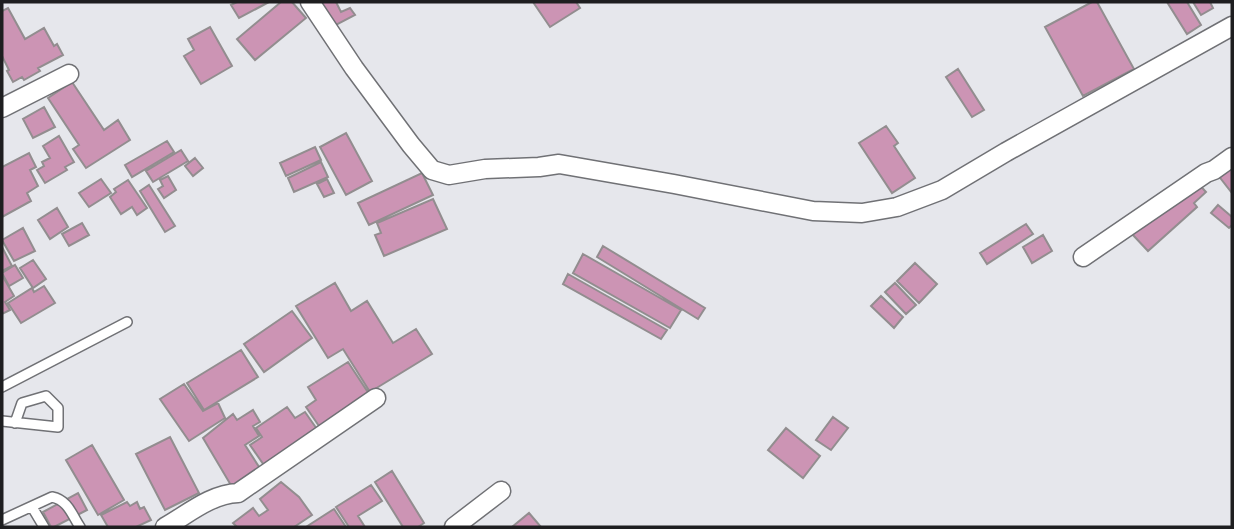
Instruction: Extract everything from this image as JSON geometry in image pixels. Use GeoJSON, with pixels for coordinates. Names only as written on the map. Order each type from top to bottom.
{"type":"FeatureCollection","features":[{"type":"Feature","properties":{"kind":"street"},"geometry":{"type":"LineString","coordinates":[[310,2],[354,68],[432,170],[449,175],[485,169],[559,164],[813,211],[862,213],[897,207],[942,190],[1232,26]]}},
{"type":"Feature","properties":{"kind":"street"},"geometry":{"type":"LineString","coordinates":[[2,108],[69,74]]}},
{"type":"Feature","properties":{"kind":"street"},"geometry":{"type":"LineString","coordinates":[[1083,257],[1232,157]]}},
{"type":"Feature","properties":{"kind":"street"},"geometry":{"type":"LineString","coordinates":[[165,527],[208,501],[238,492],[376,398]]}},
{"type":"Feature","properties":{"kind":"street"},"geometry":{"type":"LineString","coordinates":[[454,527],[501,491]]}},
{"type":"Feature","properties":{"kind":"lane"},"geometry":{"type":"LineString","coordinates":[[2,387],[127,322]]}},
{"type":"Feature","properties":{"kind":"lane"},"geometry":{"type":"LineString","coordinates":[[2,421],[15,423],[58,427],[58,408],[46,396],[22,403],[15,423]]}},
{"type":"Feature","properties":{"kind":"lane"},"geometry":{"type":"LineString","coordinates":[[2,520],[52,497],[65,502],[80,527]]}},
{"type":"Feature","properties":{"kind":"lane"},"geometry":{"type":"LineString","coordinates":[[32,507],[44,527]]}},
{"type":"Feature","properties":{"kind":"building"},"geometry":{"type":"Polygon","coordinates":[[[237,2],[269,2],[239,18],[231,5],[237,2]]]}},
{"type":"Feature","properties":{"kind":"building"},"geometry":{"type":"Polygon","coordinates":[[[281,2],[292,2],[306,18],[255,60],[237,39],[281,2]]]}},
{"type":"Feature","properties":{"kind":"building"},"geometry":{"type":"Polygon","coordinates":[[[321,2],[336,2],[341,12],[350,8],[355,15],[334,26],[321,2]]]}},
{"type":"Feature","properties":{"kind":"building"},"geometry":{"type":"Polygon","coordinates":[[[533,2],[576,2],[580,8],[550,27],[533,2]]]}},
{"type":"Feature","properties":{"kind":"building"},"geometry":{"type":"Polygon","coordinates":[[[1092,2],[1097,2],[1134,69],[1083,96],[1045,27],[1092,2]]]}},
{"type":"Feature","properties":{"kind":"building"},"geometry":{"type":"Polygon","coordinates":[[[1167,2],[1187,2],[1201,25],[1187,34],[1167,2]]]}},
{"type":"Feature","properties":{"kind":"building"},"geometry":{"type":"Polygon","coordinates":[[[1193,2],[1210,2],[1213,8],[1201,15],[1193,2]]]}},
{"type":"Feature","properties":{"kind":"building"},"geometry":{"type":"Polygon","coordinates":[[[8,8],[25,39],[44,28],[54,46],[57,44],[63,55],[38,68],[40,71],[24,80],[22,77],[13,82],[2,56],[2,11],[8,8]]]}},
{"type":"Feature","properties":{"kind":"building"},"geometry":{"type":"Polygon","coordinates":[[[210,27],[232,66],[201,84],[184,56],[194,50],[188,39],[210,27]]]}},
{"type":"Feature","properties":{"kind":"building"},"geometry":{"type":"Polygon","coordinates":[[[958,69],[984,110],[972,117],[946,77],[958,69]]]}},
{"type":"Feature","properties":{"kind":"building"},"geometry":{"type":"Polygon","coordinates":[[[72,82],[104,130],[118,120],[130,140],[86,168],[73,149],[79,145],[48,98],[72,82]]]}},
{"type":"Feature","properties":{"kind":"building"},"geometry":{"type":"Polygon","coordinates":[[[44,107],[55,127],[33,138],[23,119],[44,107]]]}},
{"type":"Feature","properties":{"kind":"building"},"geometry":{"type":"Polygon","coordinates":[[[886,126],[898,143],[894,146],[915,178],[892,193],[859,143],[886,126]]]}},
{"type":"Feature","properties":{"kind":"building"},"geometry":{"type":"Polygon","coordinates":[[[346,133],[372,181],[346,195],[320,147],[346,133]]]}},
{"type":"Feature","properties":{"kind":"building"},"geometry":{"type":"Polygon","coordinates":[[[59,136],[74,162],[65,167],[67,170],[45,183],[37,170],[44,166],[42,162],[50,158],[43,146],[59,136]]]}},
{"type":"Feature","properties":{"kind":"building"},"geometry":{"type":"Polygon","coordinates":[[[167,141],[174,152],[132,177],[125,165],[167,141]]]}},
{"type":"Feature","properties":{"kind":"building"},"geometry":{"type":"Polygon","coordinates":[[[315,147],[321,160],[286,176],[280,163],[315,147]]]}},
{"type":"Feature","properties":{"kind":"building"},"geometry":{"type":"Polygon","coordinates":[[[181,150],[188,161],[153,182],[146,171],[181,150]]]}},
{"type":"Feature","properties":{"kind":"building"},"geometry":{"type":"Polygon","coordinates":[[[29,153],[36,167],[30,170],[38,186],[27,193],[31,201],[2,217],[2,167],[29,153]]]}},
{"type":"Feature","properties":{"kind":"building"},"geometry":{"type":"Polygon","coordinates":[[[1232,157],[1232,193],[1214,170],[1232,157]]]}},
{"type":"Feature","properties":{"kind":"building"},"geometry":{"type":"Polygon","coordinates":[[[195,158],[203,168],[193,176],[185,166],[195,158]]]}},
{"type":"Feature","properties":{"kind":"building"},"geometry":{"type":"Polygon","coordinates":[[[321,162],[328,177],[294,192],[288,178],[321,162]]]}},
{"type":"Feature","properties":{"kind":"building"},"geometry":{"type":"Polygon","coordinates":[[[422,173],[433,195],[369,225],[358,203],[422,173]]]}},
{"type":"Feature","properties":{"kind":"building"},"geometry":{"type":"Polygon","coordinates":[[[168,176],[176,190],[164,198],[158,189],[163,186],[160,180],[168,176]]]}},
{"type":"Feature","properties":{"kind":"building"},"geometry":{"type":"Polygon","coordinates":[[[101,179],[111,193],[89,207],[79,193],[101,179]]]}},
{"type":"Feature","properties":{"kind":"building"},"geometry":{"type":"Polygon","coordinates":[[[327,179],[334,193],[324,197],[317,184],[327,179]]]}},
{"type":"Feature","properties":{"kind":"building"},"geometry":{"type":"Polygon","coordinates":[[[1194,179],[1206,192],[1194,203],[1197,207],[1148,251],[1132,234],[1194,179]]]}},
{"type":"Feature","properties":{"kind":"building"},"geometry":{"type":"Polygon","coordinates":[[[128,180],[147,208],[137,215],[132,207],[121,214],[110,197],[116,192],[114,189],[128,180]]]}},
{"type":"Feature","properties":{"kind":"building"},"geometry":{"type":"Polygon","coordinates":[[[149,185],[175,226],[165,232],[140,191],[149,185]]]}},
{"type":"Feature","properties":{"kind":"building"},"geometry":{"type":"Polygon","coordinates":[[[433,199],[447,229],[384,256],[375,235],[381,233],[377,223],[433,199]]]}},
{"type":"Feature","properties":{"kind":"building"},"geometry":{"type":"Polygon","coordinates":[[[1218,205],[1232,217],[1232,225],[1229,228],[1211,213],[1218,205]]]}},
{"type":"Feature","properties":{"kind":"building"},"geometry":{"type":"Polygon","coordinates":[[[57,208],[68,227],[50,239],[38,220],[57,208]]]}},
{"type":"Feature","properties":{"kind":"building"},"geometry":{"type":"Polygon","coordinates":[[[82,223],[89,235],[69,246],[62,234],[82,223]]]}},
{"type":"Feature","properties":{"kind":"building"},"geometry":{"type":"Polygon","coordinates":[[[1026,224],[1033,234],[987,264],[980,253],[1026,224]]]}},
{"type":"Feature","properties":{"kind":"building"},"geometry":{"type":"Polygon","coordinates":[[[23,228],[35,251],[14,261],[2,240],[23,228]]]}},
{"type":"Feature","properties":{"kind":"building"},"geometry":{"type":"Polygon","coordinates":[[[1043,235],[1052,251],[1032,263],[1023,247],[1043,235]]]}},
{"type":"Feature","properties":{"kind":"building"},"geometry":{"type":"Polygon","coordinates":[[[603,246],[705,308],[698,319],[597,257],[603,246]]]}},
{"type":"Feature","properties":{"kind":"building"},"geometry":{"type":"Polygon","coordinates":[[[2,247],[12,266],[2,271],[2,247]]]}},
{"type":"Feature","properties":{"kind":"building"},"geometry":{"type":"Polygon","coordinates":[[[583,254],[681,310],[670,328],[573,273],[583,254]]]}},
{"type":"Feature","properties":{"kind":"building"},"geometry":{"type":"Polygon","coordinates":[[[33,260],[46,279],[33,288],[20,268],[33,260]]]}},
{"type":"Feature","properties":{"kind":"building"},"geometry":{"type":"Polygon","coordinates":[[[915,263],[937,284],[919,303],[897,281],[915,263]]]}},
{"type":"Feature","properties":{"kind":"building"},"geometry":{"type":"Polygon","coordinates":[[[15,265],[23,278],[9,286],[2,273],[15,265]]]}},
{"type":"Feature","properties":{"kind":"building"},"geometry":{"type":"Polygon","coordinates":[[[568,274],[667,330],[661,339],[563,284],[568,274]]]}},
{"type":"Feature","properties":{"kind":"building"},"geometry":{"type":"Polygon","coordinates":[[[2,275],[14,296],[5,302],[10,310],[2,314],[2,275]]]}},
{"type":"Feature","properties":{"kind":"building"},"geometry":{"type":"Polygon","coordinates":[[[335,283],[351,311],[367,301],[393,343],[416,329],[432,354],[370,392],[343,349],[328,358],[296,306],[335,283]]]}},
{"type":"Feature","properties":{"kind":"building"},"geometry":{"type":"Polygon","coordinates":[[[895,283],[916,305],[906,314],[885,292],[895,283]]]}},
{"type":"Feature","properties":{"kind":"building"},"geometry":{"type":"Polygon","coordinates":[[[44,286],[55,303],[21,323],[8,303],[32,288],[34,292],[44,286]]]}},
{"type":"Feature","properties":{"kind":"building"},"geometry":{"type":"Polygon","coordinates":[[[881,296],[903,317],[894,328],[871,306],[881,296]]]}},
{"type":"Feature","properties":{"kind":"building"},"geometry":{"type":"Polygon","coordinates":[[[292,311],[312,338],[264,372],[244,344],[292,311]]]}},
{"type":"Feature","properties":{"kind":"building"},"geometry":{"type":"Polygon","coordinates":[[[241,350],[258,377],[204,410],[187,383],[241,350]]]}},
{"type":"Feature","properties":{"kind":"building"},"geometry":{"type":"Polygon","coordinates":[[[348,362],[371,397],[321,429],[306,407],[316,400],[308,387],[348,362]]]}},
{"type":"Feature","properties":{"kind":"building"},"geometry":{"type":"Polygon","coordinates":[[[184,384],[203,411],[218,403],[225,418],[189,441],[160,399],[184,384]]]}},
{"type":"Feature","properties":{"kind":"building"},"geometry":{"type":"Polygon","coordinates":[[[287,407],[295,418],[305,412],[319,432],[266,468],[250,445],[262,437],[256,428],[287,407]]]}},
{"type":"Feature","properties":{"kind":"building"},"geometry":{"type":"Polygon","coordinates":[[[253,410],[260,422],[253,426],[259,436],[245,445],[261,470],[232,487],[203,438],[233,414],[237,420],[253,410]]]}},
{"type":"Feature","properties":{"kind":"building"},"geometry":{"type":"Polygon","coordinates":[[[833,417],[848,428],[831,450],[816,440],[833,417]]]}},
{"type":"Feature","properties":{"kind":"building"},"geometry":{"type":"Polygon","coordinates":[[[786,428],[820,456],[803,478],[768,450],[786,428]]]}},
{"type":"Feature","properties":{"kind":"building"},"geometry":{"type":"Polygon","coordinates":[[[170,437],[199,493],[165,510],[136,454],[170,437]]]}},
{"type":"Feature","properties":{"kind":"building"},"geometry":{"type":"Polygon","coordinates":[[[92,445],[124,500],[98,515],[66,460],[92,445]]]}},
{"type":"Feature","properties":{"kind":"building"},"geometry":{"type":"Polygon","coordinates":[[[392,471],[424,523],[418,527],[403,527],[375,482],[392,471]]]}},
{"type":"Feature","properties":{"kind":"building"},"geometry":{"type":"Polygon","coordinates":[[[281,482],[299,497],[312,515],[294,527],[237,527],[233,523],[253,508],[259,516],[268,510],[260,499],[281,482]]]}},
{"type":"Feature","properties":{"kind":"building"},"geometry":{"type":"Polygon","coordinates":[[[371,485],[382,501],[358,516],[365,527],[349,527],[336,507],[371,485]]]}},
{"type":"Feature","properties":{"kind":"building"},"geometry":{"type":"Polygon","coordinates":[[[78,493],[87,510],[51,527],[43,512],[78,493]]]}},
{"type":"Feature","properties":{"kind":"building"},"geometry":{"type":"Polygon","coordinates":[[[127,502],[130,506],[137,502],[140,509],[144,507],[151,520],[136,527],[108,527],[101,515],[127,502]]]}},
{"type":"Feature","properties":{"kind":"building"},"geometry":{"type":"Polygon","coordinates":[[[334,509],[346,527],[306,527],[334,509]]]}},
{"type":"Feature","properties":{"kind":"building"},"geometry":{"type":"Polygon","coordinates":[[[529,513],[541,527],[512,527],[529,513]]]}}]}
